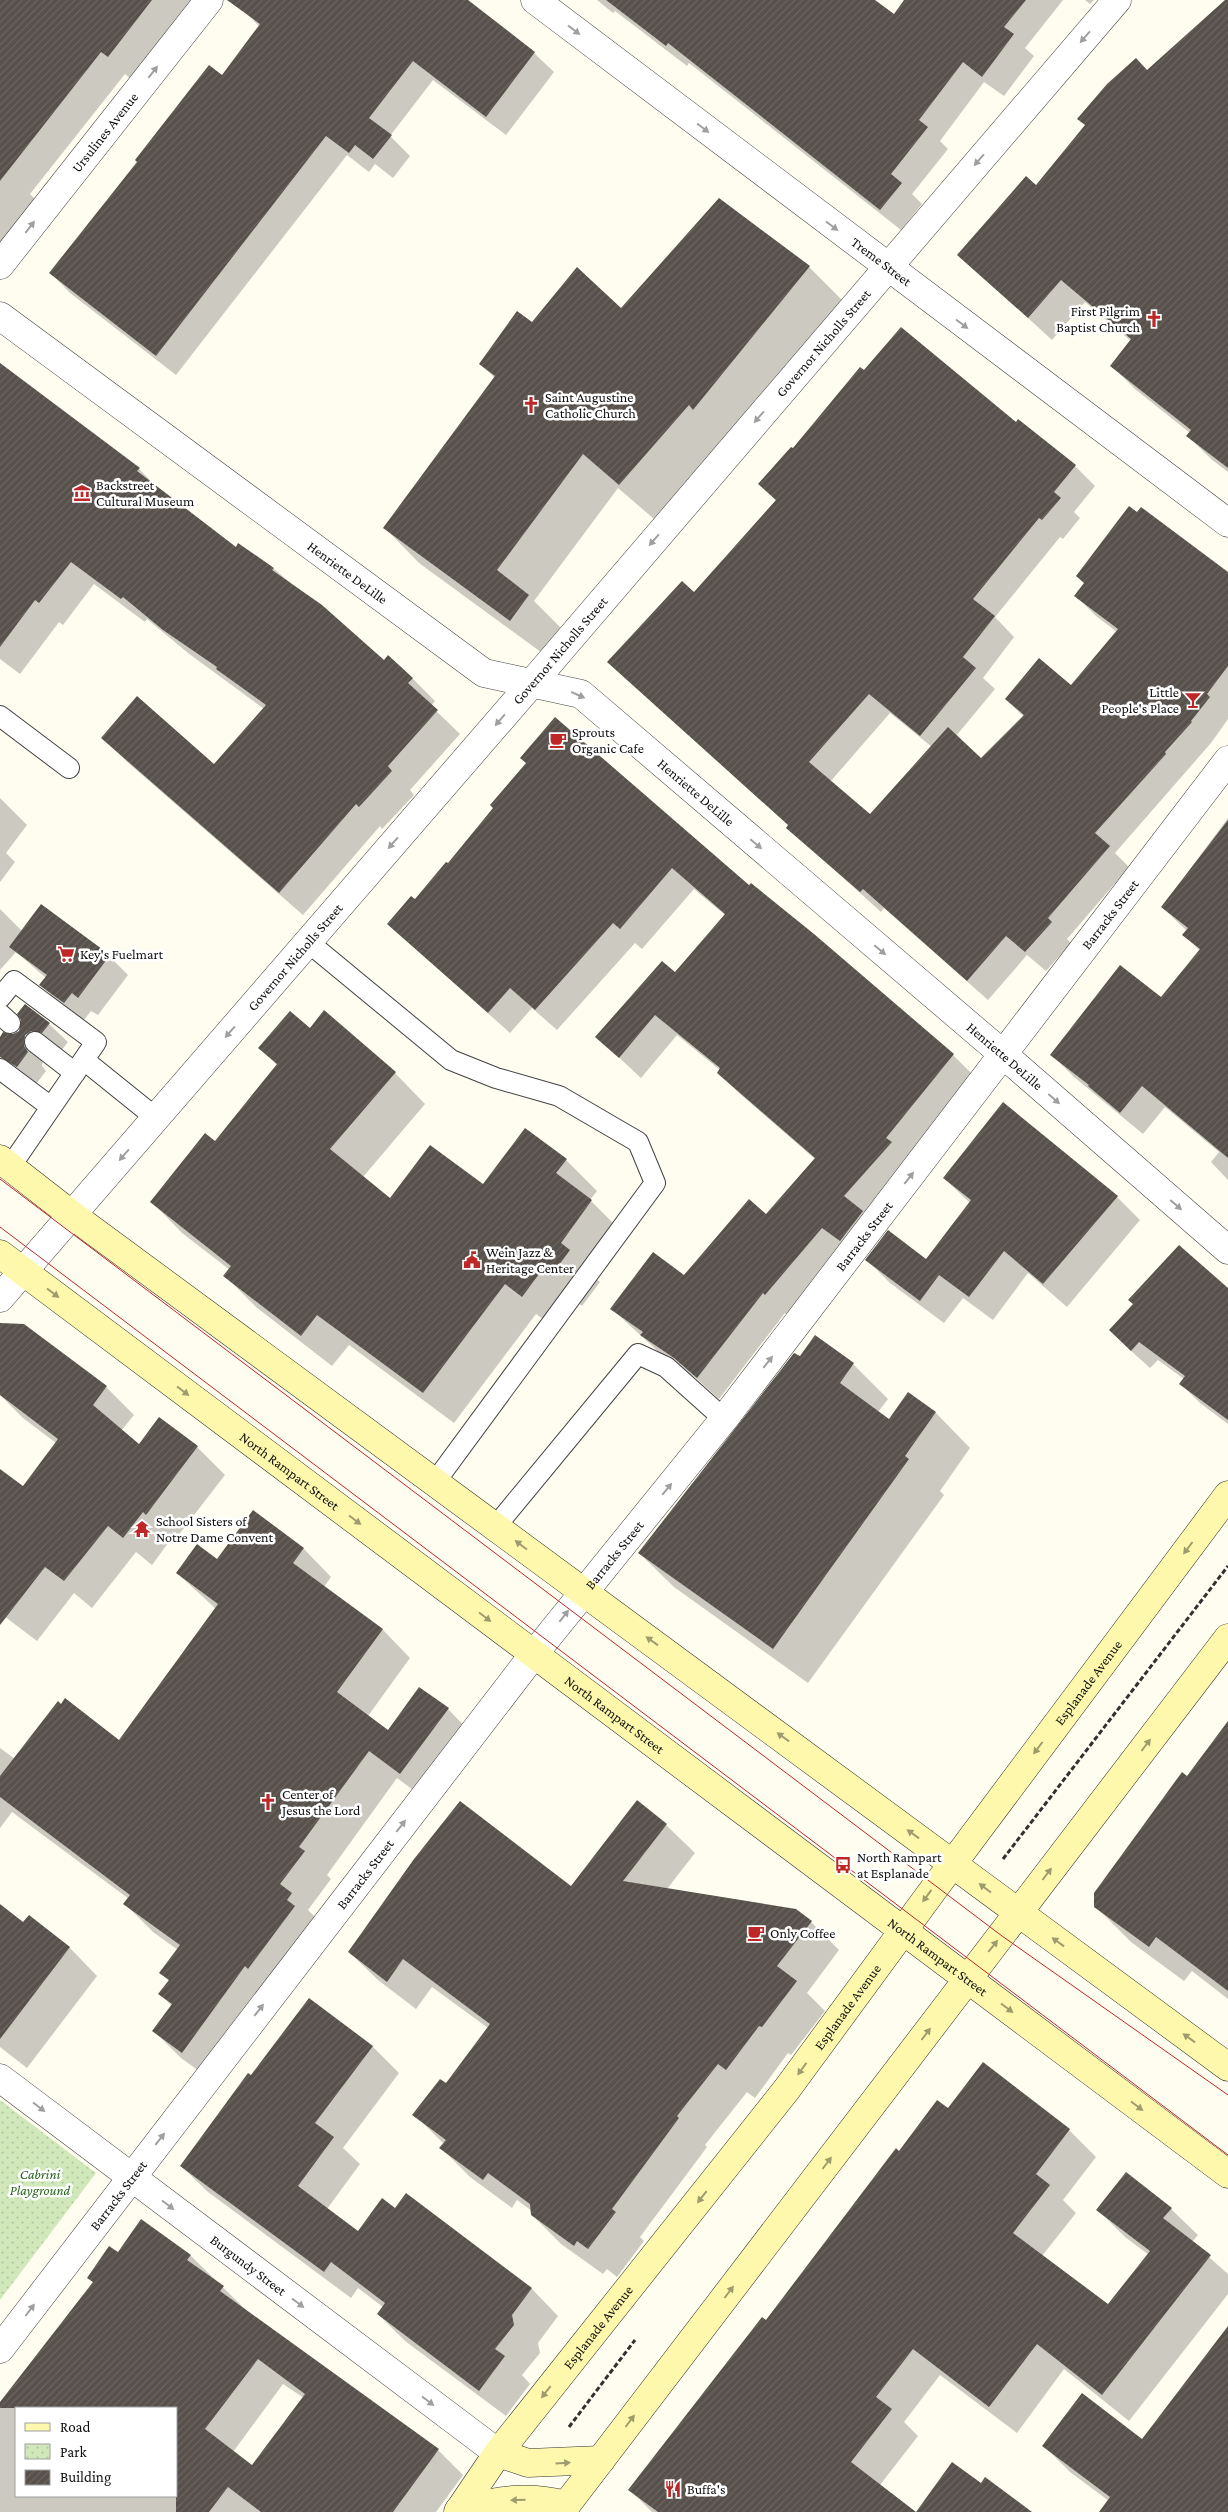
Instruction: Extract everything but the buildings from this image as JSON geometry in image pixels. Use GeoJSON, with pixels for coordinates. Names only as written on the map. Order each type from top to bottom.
{"type":"FeatureCollection","features":[{"type":"Feature","properties":{"kind":"main road"},"geometry":{"type":"LineString","coordinates":[[5,1163],[72,1215],[1228,2067]]}},
{"type":"Feature","properties":{"kind":"main road","name":"North Rampart Street"},"geometry":{"type":"LineString","coordinates":[[0,1254],[1228,2174]]}},
{"type":"Feature","properties":{"kind":"main road","name":"Esplanade Avenue"},"geometry":{"type":"LineString","coordinates":[[459,2511],[498,2453],[787,2089],[953,1863],[1223,1512]]}},
{"type":"Feature","properties":{"kind":"main road"},"geometry":{"type":"LineString","coordinates":[[459,2511],[498,2501],[540,2499],[567,2510],[601,2460],[1228,1638]]}},
{"type":"Feature","properties":{"kind":"main road"},"geometry":{"type":"LineString","coordinates":[[498,2453],[528,2463],[601,2460]]}},
{"type":"Feature","properties":{"kind":"street","name":"Ursulines Avenue"},"geometry":{"type":"LineString","coordinates":[[0,265],[209,0]]}},
{"type":"Feature","properties":{"kind":"street","name":"Treme Street"},"geometry":{"type":"LineString","coordinates":[[535,0],[887,268],[1228,523]]}},
{"type":"Feature","properties":{"kind":"street","name":"Governor Nicholls Street"},"geometry":{"type":"LineString","coordinates":[[0,1298],[22,1270],[72,1215],[532,683],[1117,0]]}},
{"type":"Feature","properties":{"kind":"street","name":"Henriette DeLille"},"geometry":{"type":"LineString","coordinates":[[0,316],[484,673],[581,694],[1004,1055],[1228,1250]]}},
{"type":"Feature","properties":{"kind":"street","name":"Barracks Street"},"geometry":{"type":"LineString","coordinates":[[0,2349],[534,1654],[724,1419],[1228,760]]}},
{"type":"Feature","properties":{"kind":"street","name":"Burgundy Street"},"geometry":{"type":"LineString","coordinates":[[0,2078],[498,2453]]}},
{"type":"Feature","properties":{"kind":"lane"},"geometry":{"type":"LineString","coordinates":[[0,716],[69,768]]}},
{"type":"Feature","properties":{"kind":"lane"},"geometry":{"type":"LineString","coordinates":[[308,942],[451,1060],[496,1078],[559,1096],[638,1142],[655,1184],[435,1482]]}},
{"type":"Feature","properties":{"kind":"lane"},"geometry":{"type":"LineString","coordinates":[[0,998],[14,982],[96,1042],[51,1107],[5,1163]]}},
{"type":"Feature","properties":{"kind":"lane"},"geometry":{"type":"LineString","coordinates":[[35,1042],[79,1066],[156,1118]]}},
{"type":"Feature","properties":{"kind":"lane"},"geometry":{"type":"LineString","coordinates":[[0,1069],[51,1107]]}},
{"type":"Feature","properties":{"kind":"lane"},"geometry":{"type":"LineString","coordinates":[[496,1526],[638,1354],[666,1367],[724,1419]]}},
{"type":"Feature","properties":{"kind":"green space","name":"Cabrini Playground"},"geometry":{"type":"Polygon","coordinates":[[[0,2100],[96,2173],[0,2300],[0,2100]]]}},
{"type":"Feature","properties":{"kind":"tram line"},"geometry":{"type":"LineString","coordinates":[[0,1179],[1002,1936],[1228,2095]]}},
{"type":"Feature","properties":{"kind":"tram line"},"geometry":{"type":"LineString","coordinates":[[0,1227],[1228,2155]]}},
{"type":"Feature","properties":{"kind":"place","name":"First Pilgrim Baptist Church"},"geometry":{"type":"Point","coordinates":[1154,319]}},
{"type":"Feature","properties":{"kind":"place","name":"Saint Augustine Catholic Church"},"geometry":{"type":"Point","coordinates":[531,405]}},
{"type":"Feature","properties":{"kind":"place","name":"Backstreet Cultural Museum"},"geometry":{"type":"Point","coordinates":[82,493]}},
{"type":"Feature","properties":{"kind":"place","name":"Little People's Place"},"geometry":{"type":"Point","coordinates":[1193,700]}},
{"type":"Feature","properties":{"kind":"place","name":"Sprouts Organic Cafe"},"geometry":{"type":"Point","coordinates":[558,740]}},
{"type":"Feature","properties":{"kind":"place","name":"Key's Fuelmart"},"geometry":{"type":"Point","coordinates":[66,954]}},
{"type":"Feature","properties":{"kind":"place","name":"Wein Jazz & Heritage Center"},"geometry":{"type":"Point","coordinates":[472,1260]}},
{"type":"Feature","properties":{"kind":"place","name":"School Sisters of Notre Dame Convent"},"geometry":{"type":"Point","coordinates":[142,1529]}},
{"type":"Feature","properties":{"kind":"place","name":"Center of Jesus the Lord"},"geometry":{"type":"Point","coordinates":[268,1802]}},
{"type":"Feature","properties":{"kind":"place","name":"North Rampart at Esplanade"},"geometry":{"type":"Point","coordinates":[843,1865]}},
{"type":"Feature","properties":{"kind":"place","name":"Only Coffee"},"geometry":{"type":"Point","coordinates":[756,1933]}},
{"type":"Feature","properties":{"kind":"place","name":"Buffa's"},"geometry":{"type":"Point","coordinates":[673,2489]}}]}
